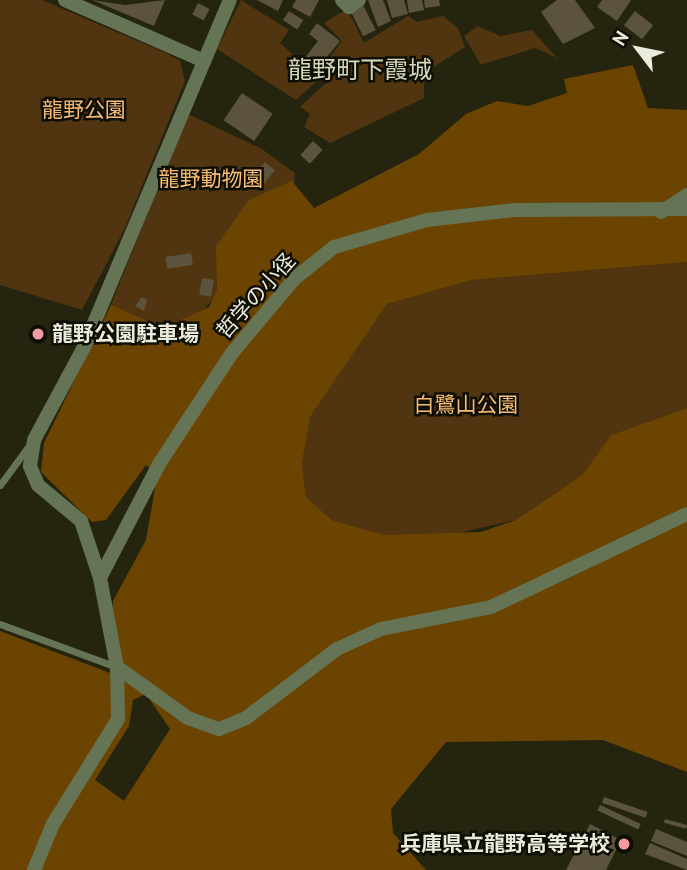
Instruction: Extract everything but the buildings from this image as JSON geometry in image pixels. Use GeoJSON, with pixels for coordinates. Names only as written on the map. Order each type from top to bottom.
{"type":"FeatureCollection","features":[{"type":"Feature","properties":{"kind":"street"},"geometry":{"type":"LineString","coordinates":[[65,0],[204,61]]}},
{"type":"Feature","properties":{"kind":"street"},"geometry":{"type":"LineString","coordinates":[[34,870],[53,824],[118,719],[117,667],[100,578],[81,521],[38,485],[30,466],[34,440],[84,347],[230,0]]}},
{"type":"Feature","properties":{"kind":"street"},"geometry":{"type":"LineString","coordinates":[[342,0],[349,7],[359,0]]}},
{"type":"Feature","properties":{"kind":"street"},"geometry":{"type":"LineString","coordinates":[[660,214],[687,195]]}},
{"type":"Feature","properties":{"kind":"street","name":"哲学の小径"},"geometry":{"type":"LineString","coordinates":[[100,578],[159,464],[232,353],[294,279],[334,247],[427,220],[515,210],[660,214],[687,209]]}},
{"type":"Feature","properties":{"kind":"street"},"geometry":{"type":"LineString","coordinates":[[117,667],[188,718],[219,729],[246,718],[337,649],[381,629],[491,607],[687,514]]}},
{"type":"Feature","properties":{"kind":"lane"},"geometry":{"type":"LineString","coordinates":[[0,485],[34,440]]}},
{"type":"Feature","properties":{"kind":"lane"},"geometry":{"type":"LineString","coordinates":[[0,624],[117,667]]}},
{"type":"Feature","properties":{"kind":"green space","name":"龍野公園"},"geometry":{"type":"Polygon","coordinates":[[[0,0],[42,0],[180,61],[185,81],[124,230],[82,310],[0,285],[0,0]]]}},
{"type":"Feature","properties":{"kind":"green space"},"geometry":{"type":"Polygon","coordinates":[[[241,0],[289,30],[280,43],[320,78],[296,100],[217,49],[241,0]]]}},
{"type":"Feature","properties":{"kind":"green space"},"geometry":{"type":"Polygon","coordinates":[[[347,9],[364,43],[408,16],[417,22],[443,16],[458,28],[465,47],[424,73],[424,98],[330,143],[304,127],[310,114],[300,107],[341,69],[330,57],[342,41],[324,23],[347,9]]]}},
{"type":"Feature","properties":{"kind":"green space"},"geometry":{"type":"Polygon","coordinates":[[[478,26],[500,36],[532,30],[557,58],[535,48],[481,65],[464,36],[478,26]]]}},
{"type":"Feature","properties":{"kind":"green space","name":"龍野動物園"},"geometry":{"type":"Polygon","coordinates":[[[188,114],[262,149],[295,173],[294,184],[219,293],[202,311],[163,328],[110,307],[188,114]]]}},
{"type":"Feature","properties":{"kind":"green space","name":"白鷺山公園"},"geometry":{"type":"Polygon","coordinates":[[[687,262],[687,408],[611,435],[582,475],[516,520],[436,538],[385,535],[332,520],[306,497],[302,464],[310,417],[387,304],[472,280],[687,262]]]}},
{"type":"Feature","properties":{"kind":"shaded area"},"geometry":{"type":"Polygon","coordinates":[[[633,65],[648,108],[687,110],[687,262],[472,280],[387,304],[310,417],[302,464],[306,497],[332,520],[385,535],[481,532],[516,520],[582,475],[611,435],[687,408],[687,772],[603,740],[446,742],[391,809],[393,833],[426,870],[0,870],[0,631],[110,673],[113,601],[146,540],[157,477],[146,465],[106,520],[92,522],[41,472],[44,443],[111,305],[163,328],[209,307],[217,290],[216,246],[249,200],[292,181],[314,208],[419,154],[466,114],[497,101],[528,106],[567,93],[564,79],[633,65]],[[146,694],[133,700],[129,726],[95,780],[124,801],[170,729],[146,694]]]}},
{"type":"Feature","properties":{"kind":"place","name":"龍野公園駐車場"},"geometry":{"type":"Point","coordinates":[38,334]}},
{"type":"Feature","properties":{"kind":"place","name":"兵庫県立龍野高等学校"},"geometry":{"type":"Point","coordinates":[624,844]}},
{"type":"Feature","properties":{"kind":"district","name":"龍野町下霞城"},"geometry":{"type":"Point","coordinates":[360,70]}}]}
